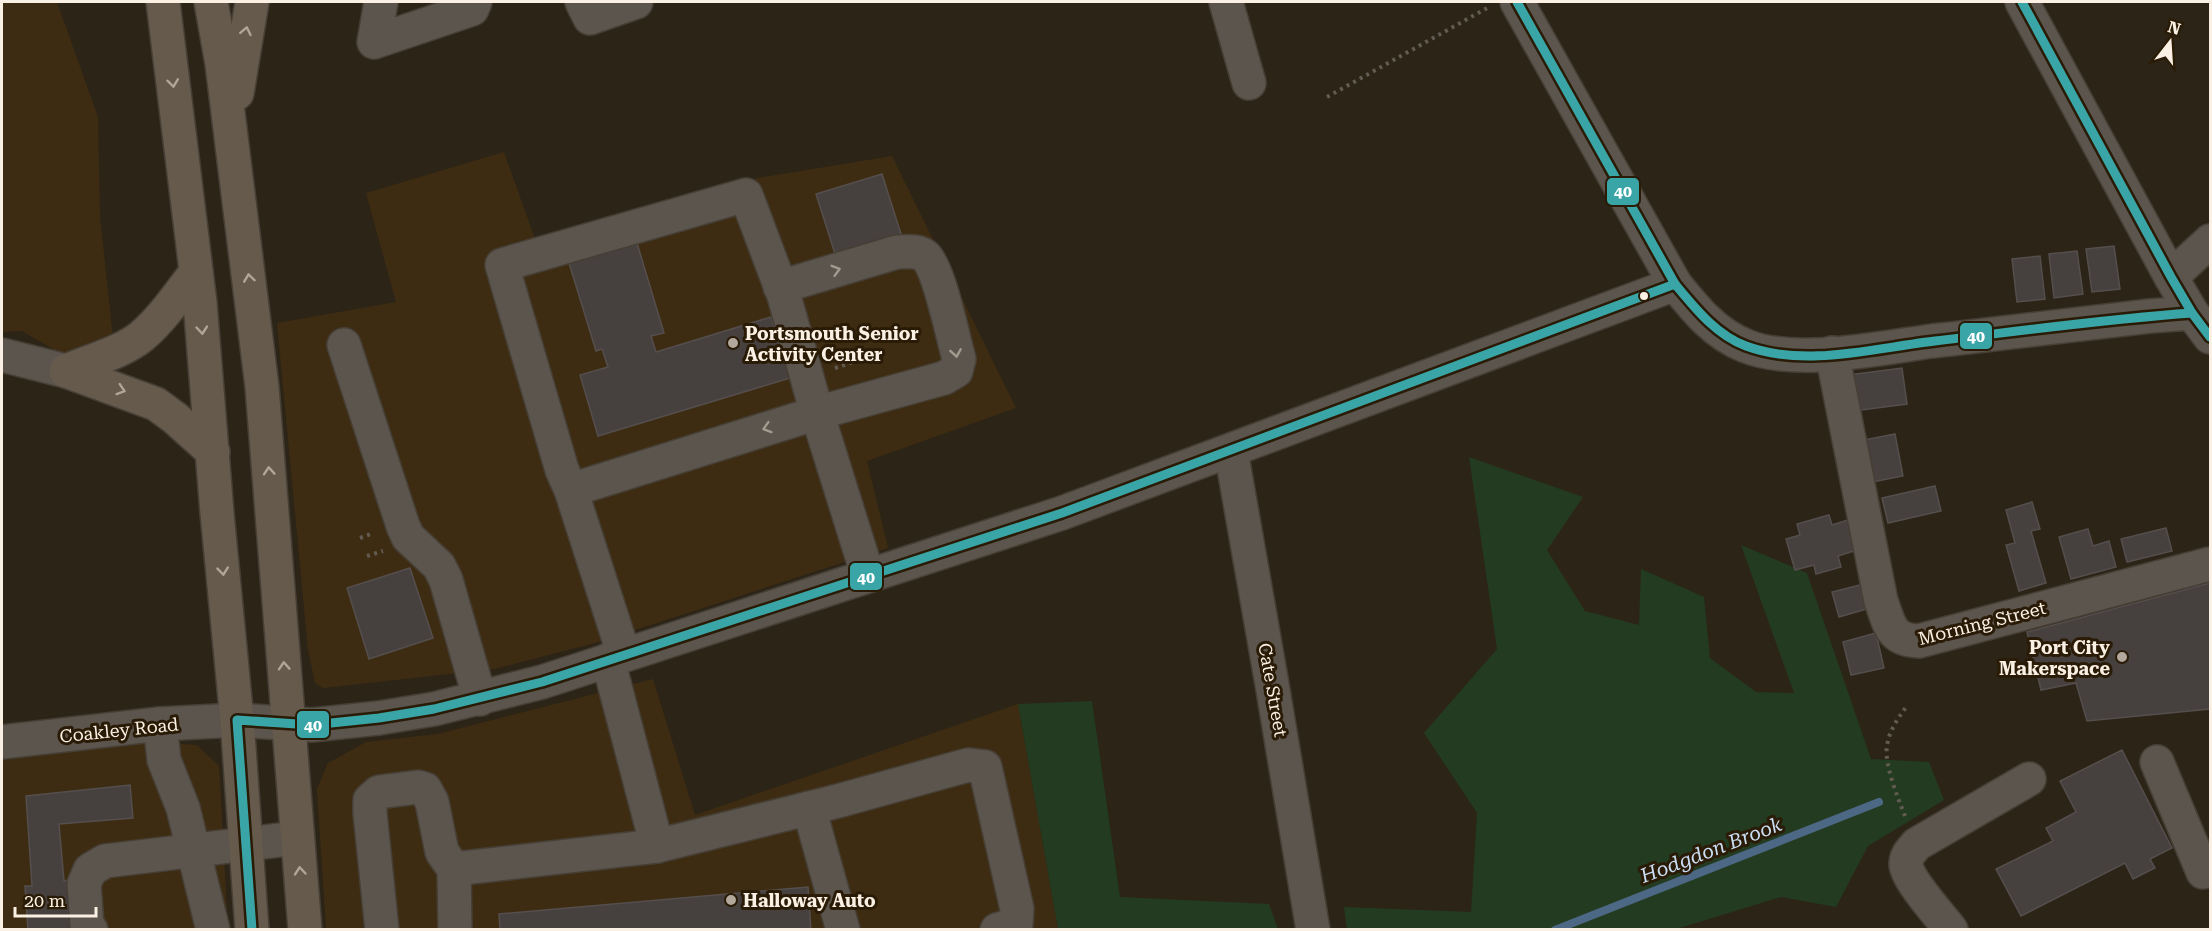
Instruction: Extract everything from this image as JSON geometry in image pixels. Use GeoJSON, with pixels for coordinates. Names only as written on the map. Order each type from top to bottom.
{"type":"FeatureCollection","features":[{"type":"Feature","properties":{"kind":"main road"},"geometry":{"type":"LineString","coordinates":[[163,2],[196,272],[237,720],[252,930]]}},
{"type":"Feature","properties":{"kind":"main road"},"geometry":{"type":"LineString","coordinates":[[211,2],[222,64],[262,387],[305,930]]}},
{"type":"Feature","properties":{"kind":"main road"},"geometry":{"type":"LineString","coordinates":[[232,151],[239,71],[252,2]]}},
{"type":"Feature","properties":{"kind":"main road"},"geometry":{"type":"LineString","coordinates":[[66,370],[108,354],[140,337],[159,319],[196,272]]}},
{"type":"Feature","properties":{"kind":"main road"},"geometry":{"type":"LineString","coordinates":[[66,370],[156,404],[213,452]]}},
{"type":"Feature","properties":{"kind":"street"},"geometry":{"type":"LineString","coordinates":[[381,2],[374,42],[472,9],[475,2]]}},
{"type":"Feature","properties":{"kind":"street"},"geometry":{"type":"LineString","coordinates":[[582,2],[590,18],[636,2]]}},
{"type":"Feature","properties":{"kind":"street"},"geometry":{"type":"LineString","coordinates":[[1226,2],[1249,83]]}},
{"type":"Feature","properties":{"kind":"street"},"geometry":{"type":"LineString","coordinates":[[2022,2],[2170,277],[2202,325]]}},
{"type":"Feature","properties":{"kind":"street"},"geometry":{"type":"LineString","coordinates":[[1504,4],[1675,284],[1699,314],[1720,333],[1747,347],[1777,354],[1832,353],[2150,316],[2202,325]]}},
{"type":"Feature","properties":{"kind":"street"},"geometry":{"type":"LineString","coordinates":[[657,846],[616,658],[571,490],[562,470],[502,266],[746,195],[780,286],[868,576]]}},
{"type":"Feature","properties":{"kind":"street"},"geometry":{"type":"LineString","coordinates":[[2170,277],[2211,240]]}},
{"type":"Feature","properties":{"kind":"street"},"geometry":{"type":"LineString","coordinates":[[571,490],[817,413],[944,378],[956,371],[959,359],[936,275],[925,256],[913,252],[897,252],[780,286]]}},
{"type":"Feature","properties":{"kind":"street","name":"Coakley Road"},"geometry":{"type":"LineString","coordinates":[[2,742],[160,724],[237,720],[312,725],[379,718],[480,699],[616,658],[1062,513],[1675,284]]}},
{"type":"Feature","properties":{"kind":"street"},"geometry":{"type":"LineString","coordinates":[[344,345],[403,526],[408,537],[439,566],[446,580],[480,699]]}},
{"type":"Feature","properties":{"kind":"street","name":"Morning Street"},"geometry":{"type":"LineString","coordinates":[[1832,353],[1881,601],[1895,634],[1906,641],[1919,641],[2211,564]]}},
{"type":"Feature","properties":{"kind":"street"},"geometry":{"type":"LineString","coordinates":[[2,355],[66,370]]}},
{"type":"Feature","properties":{"kind":"street","name":"Cate Street"},"geometry":{"type":"LineString","coordinates":[[1231,451],[1313,930]]}},
{"type":"Feature","properties":{"kind":"street"},"geometry":{"type":"LineString","coordinates":[[160,724],[164,760],[183,808],[213,930]]}},
{"type":"Feature","properties":{"kind":"street"},"geometry":{"type":"LineString","coordinates":[[2157,762],[2203,872]]}},
{"type":"Feature","properties":{"kind":"street"},"geometry":{"type":"LineString","coordinates":[[454,869],[657,846],[968,765],[985,767],[1017,909],[1016,924],[997,930]]}},
{"type":"Feature","properties":{"kind":"street"},"geometry":{"type":"LineString","coordinates":[[1951,930],[1913,882],[1905,866],[1908,855],[1917,844],[2029,779]]}},
{"type":"Feature","properties":{"kind":"street"},"geometry":{"type":"LineString","coordinates":[[382,930],[370,800],[379,792],[418,787],[425,789],[432,802],[442,852],[454,869],[455,930]]}},
{"type":"Feature","properties":{"kind":"street"},"geometry":{"type":"LineString","coordinates":[[809,808],[843,930]]}},
{"type":"Feature","properties":{"kind":"street"},"geometry":{"type":"LineString","coordinates":[[91,930],[87,925],[84,885],[90,870],[105,861],[297,838]]}},
{"type":"Feature","properties":{"kind":"path"},"geometry":{"type":"LineString","coordinates":[[1327,97],[1504,4]]}},
{"type":"Feature","properties":{"kind":"path"},"geometry":{"type":"LineString","coordinates":[[834,368],[875,355]]}},
{"type":"Feature","properties":{"kind":"path"},"geometry":{"type":"LineString","coordinates":[[1905,707],[1893,726],[1886,748],[1894,785],[1917,844]]}},
{"type":"Feature","properties":{"kind":"shaded area"},"geometry":{"type":"Polygon","coordinates":[[[2,2],[57,2],[98,117],[100,217],[113,338],[80,352],[58,352],[22,331],[2,332],[2,2]]]}},
{"type":"Feature","properties":{"kind":"shaded area"},"geometry":{"type":"Polygon","coordinates":[[[504,152],[536,242],[661,209],[757,178],[892,156],[1016,408],[867,461],[888,548],[595,643],[494,669],[323,688],[315,683],[308,650],[277,323],[396,302],[366,193],[504,152]]]}},
{"type":"Feature","properties":{"kind":"shaded area"},"geometry":{"type":"Polygon","coordinates":[[[653,679],[695,815],[1018,704],[1058,929],[326,929],[317,789],[328,763],[366,742],[438,734],[653,679]]]}},
{"type":"Feature","properties":{"kind":"shaded area"},"geometry":{"type":"Polygon","coordinates":[[[148,742],[197,745],[219,766],[228,929],[2,929],[2,760],[148,742]]]}},
{"type":"Feature","properties":{"kind":"green space"},"geometry":{"type":"Polygon","coordinates":[[[1469,457],[1583,497],[1547,550],[1585,611],[1639,625],[1641,569],[1704,597],[1710,658],[1756,692],[1794,693],[1741,545],[1807,573],[1871,759],[1929,762],[1944,800],[1868,846],[1836,907],[1781,897],[1673,930],[1347,930],[1344,907],[1471,912],[1477,813],[1424,733],[1497,649],[1469,457]]]}},
{"type":"Feature","properties":{"kind":"green space"},"geometry":{"type":"Polygon","coordinates":[[[1092,701],[1120,897],[1269,904],[1278,929],[1058,929],[1018,704],[1092,701]]]}},
{"type":"Feature","properties":{"kind":"building"},"geometry":{"type":"Polygon","coordinates":[[[882,174],[902,237],[836,257],[816,194],[882,174]]]}},
{"type":"Feature","properties":{"kind":"building","name":"Portsmouth Senior Activity Center"},"geometry":{"type":"Polygon","coordinates":[[[637,243],[664,333],[651,336],[656,352],[771,317],[790,378],[598,436],[580,375],[608,367],[602,349],[596,351],[569,263],[637,243]]]}},
{"type":"Feature","properties":{"kind":"building"},"geometry":{"type":"Polygon","coordinates":[[[2114,246],[2120,289],[2092,292],[2086,249],[2114,246]]]}},
{"type":"Feature","properties":{"kind":"building"},"geometry":{"type":"Polygon","coordinates":[[[2077,251],[2083,294],[2054,298],[2049,254],[2077,251]]]}},
{"type":"Feature","properties":{"kind":"building"},"geometry":{"type":"Polygon","coordinates":[[[2040,256],[2045,299],[2017,302],[2012,259],[2040,256]]]}},
{"type":"Feature","properties":{"kind":"building"},"geometry":{"type":"Polygon","coordinates":[[[1902,368],[1907,404],[1854,411],[1849,375],[1902,368]]]}},
{"type":"Feature","properties":{"kind":"building"},"geometry":{"type":"Polygon","coordinates":[[[1895,434],[1903,476],[1872,482],[1864,440],[1895,434]]]}},
{"type":"Feature","properties":{"kind":"building"},"geometry":{"type":"Polygon","coordinates":[[[1935,486],[1941,511],[1888,523],[1882,498],[1935,486]]]}},
{"type":"Feature","properties":{"kind":"building"},"geometry":{"type":"Polygon","coordinates":[[[2032,502],[2040,529],[2031,531],[2046,583],[2019,591],[2006,545],[2015,543],[2006,510],[2032,502]]]}},
{"type":"Feature","properties":{"kind":"building"},"geometry":{"type":"Polygon","coordinates":[[[1829,515],[1832,525],[1848,520],[1857,550],[1838,556],[1841,567],[1816,574],[1814,565],[1795,570],[1786,539],[1800,535],[1797,524],[1829,515]]]}},
{"type":"Feature","properties":{"kind":"building"},"geometry":{"type":"Polygon","coordinates":[[[2166,528],[2172,551],[2127,562],[2121,539],[2166,528]]]}},
{"type":"Feature","properties":{"kind":"building"},"geometry":{"type":"Polygon","coordinates":[[[2088,529],[2093,546],[2109,541],[2116,567],[2071,579],[2059,537],[2088,529]]]}},
{"type":"Feature","properties":{"kind":"building"},"geometry":{"type":"Polygon","coordinates":[[[410,568],[433,638],[369,659],[347,588],[410,568]]]}},
{"type":"Feature","properties":{"kind":"building","name":"Port City Makerspace"},"geometry":{"type":"Polygon","coordinates":[[[2210,583],[2210,709],[2087,721],[2076,683],[2041,690],[2027,632],[2210,583]]]}},
{"type":"Feature","properties":{"kind":"building"},"geometry":{"type":"Polygon","coordinates":[[[1864,584],[1870,608],[1839,617],[1832,592],[1864,584]]]}},
{"type":"Feature","properties":{"kind":"building"},"geometry":{"type":"Polygon","coordinates":[[[1876,633],[1884,668],[1851,675],[1843,642],[1876,633]]]}},
{"type":"Feature","properties":{"kind":"building"},"geometry":{"type":"Polygon","coordinates":[[[2122,750],[2172,848],[2150,859],[2155,868],[2133,879],[2125,863],[2021,916],[1996,869],[2053,841],[2046,828],[2076,812],[2060,781],[2122,750]]]}},
{"type":"Feature","properties":{"kind":"building"},"geometry":{"type":"Polygon","coordinates":[[[130,785],[133,818],[59,824],[64,881],[71,880],[75,930],[28,930],[25,886],[32,886],[26,796],[130,785]]]}},
{"type":"Feature","properties":{"kind":"building","name":"Halloway Auto"},"geometry":{"type":"Polygon","coordinates":[[[808,887],[811,930],[500,930],[499,914],[808,887]]]}},
{"type":"Feature","properties":{"kind":"waterway","name":"Hodgdon Brook"},"geometry":{"type":"LineString","coordinates":[[1555,930],[1879,802]]}},
{"type":"Feature","properties":{"kind":"transit line","name":"40"},"geometry":{"type":"LineString","coordinates":[[1517,2],[1675,284],[1707,320],[1735,341],[1769,352],[1816,356],[2128,318],[2192,313]]}},
{"type":"Feature","properties":{"kind":"transit line","name":"40"},"geometry":{"type":"LineString","coordinates":[[2022,2],[2171,277],[2192,313],[2210,337]]}},
{"type":"Feature","properties":{"kind":"transit line","name":"40"},"geometry":{"type":"LineString","coordinates":[[252,930],[237,720],[312,725],[379,718],[434,709],[542,682],[1062,513],[1675,284]]}},
{"type":"Feature","properties":{"kind":"place","name":"Portsmouth Senior Activity Center"},"geometry":{"type":"Point","coordinates":[733,343]}},
{"type":"Feature","properties":{"kind":"place","name":"Port City Makerspace"},"geometry":{"type":"Point","coordinates":[2122,657]}},
{"type":"Feature","properties":{"kind":"place","name":"Halloway Auto"},"geometry":{"type":"Point","coordinates":[731,900]}}]}
